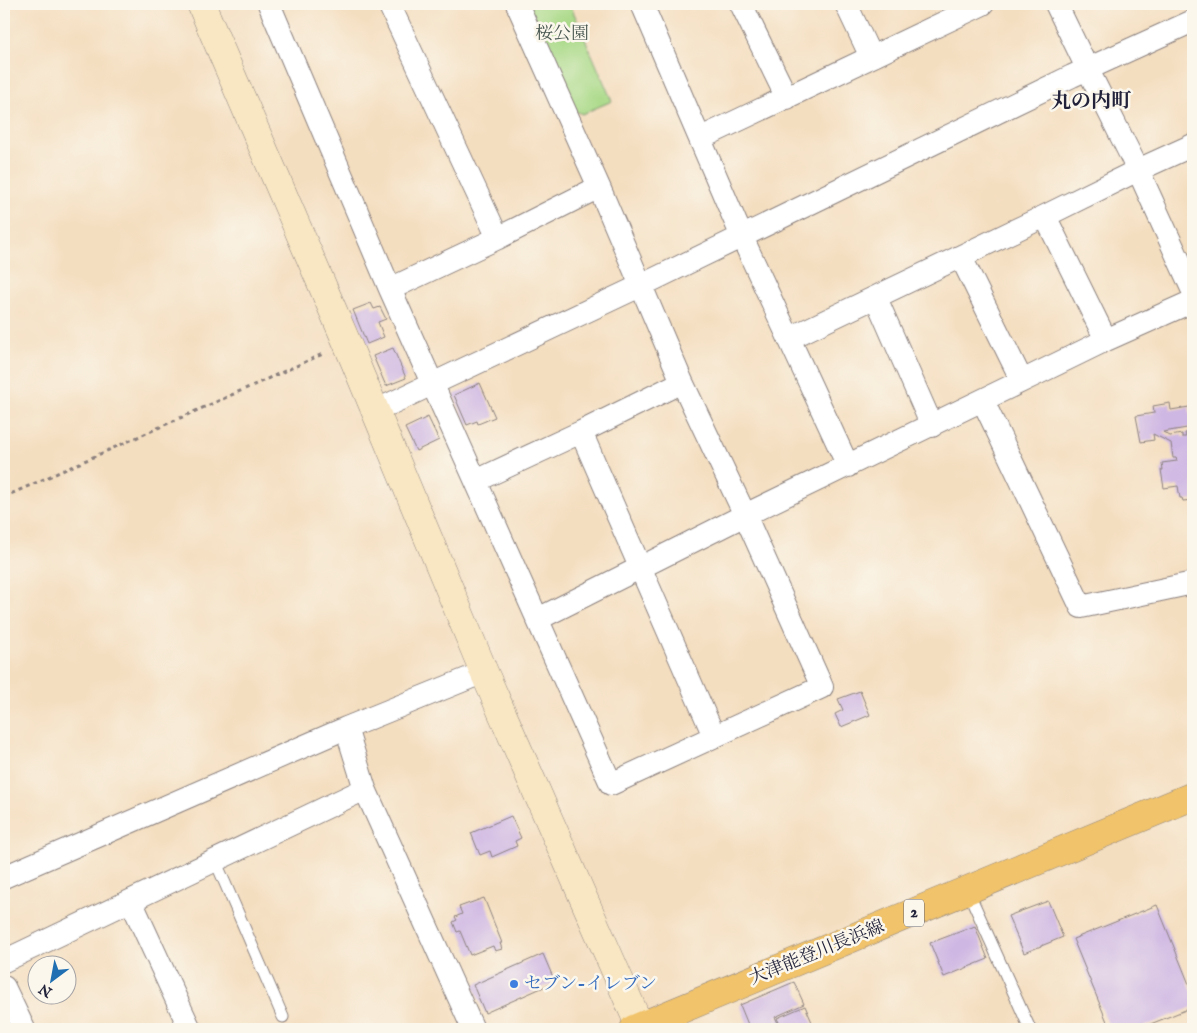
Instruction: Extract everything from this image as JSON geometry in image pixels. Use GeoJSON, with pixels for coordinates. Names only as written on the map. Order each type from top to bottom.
{"type":"FeatureCollection","features":[{"type":"Feature","properties":{"kind":"main road","name":"大津能登川長浜線"},"geometry":{"type":"LineString","coordinates":[[638,1028],[1193,796]]}},
{"type":"Feature","properties":{"kind":"street"},"geometry":{"type":"LineString","coordinates":[[201,4],[347,344],[484,672],[638,1028]]}},
{"type":"Feature","properties":{"kind":"street"},"geometry":{"type":"LineString","coordinates":[[390,4],[498,238]]}},
{"type":"Feature","properties":{"kind":"street"},"geometry":{"type":"LineString","coordinates":[[276,6],[390,289],[610,784],[822,687],[745,515],[682,382],[599,187],[516,4]]}},
{"type":"Feature","properties":{"kind":"street"},"geometry":{"type":"LineString","coordinates":[[642,4],[742,236],[848,466]]}},
{"type":"Feature","properties":{"kind":"street"},"geometry":{"type":"LineString","coordinates":[[740,4],[787,98]]}},
{"type":"Feature","properties":{"kind":"street"},"geometry":{"type":"LineString","coordinates":[[846,4],[871,57]]}},
{"type":"Feature","properties":{"kind":"street"},"geometry":{"type":"LineString","coordinates":[[701,138],[871,57],[955,9],[983,4]]}},
{"type":"Feature","properties":{"kind":"street"},"geometry":{"type":"LineString","coordinates":[[1056,4],[1138,170],[1193,291]]}},
{"type":"Feature","properties":{"kind":"street"},"geometry":{"type":"LineString","coordinates":[[374,411],[640,286],[1193,20]]}},
{"type":"Feature","properties":{"kind":"street"},"geometry":{"type":"LineString","coordinates":[[790,338],[1193,145]]}},
{"type":"Feature","properties":{"kind":"street"},"geometry":{"type":"LineString","coordinates":[[390,289],[498,238],[599,187]]}},
{"type":"Feature","properties":{"kind":"street"},"geometry":{"type":"LineString","coordinates":[[1045,216],[1106,340]]}},
{"type":"Feature","properties":{"kind":"street"},"geometry":{"type":"LineString","coordinates":[[961,257],[1022,381]]}},
{"type":"Feature","properties":{"kind":"street"},"geometry":{"type":"LineString","coordinates":[[876,298],[932,426]]}},
{"type":"Feature","properties":{"kind":"street"},"geometry":{"type":"LineString","coordinates":[[538,619],[745,515],[1106,340],[1193,301]]}},
{"type":"Feature","properties":{"kind":"street"},"geometry":{"type":"LineString","coordinates":[[476,481],[682,382]]}},
{"type":"Feature","properties":{"kind":"street"},"geometry":{"type":"LineString","coordinates":[[983,401],[1081,608],[1193,583]]}},
{"type":"Feature","properties":{"kind":"street"},"geometry":{"type":"LineString","coordinates":[[581,432],[714,736]]}},
{"type":"Feature","properties":{"kind":"street"},"geometry":{"type":"LineString","coordinates":[[4,877],[346,728],[484,672]]}},
{"type":"Feature","properties":{"kind":"street"},"geometry":{"type":"LineString","coordinates":[[346,728],[365,789],[473,1029]]}},
{"type":"Feature","properties":{"kind":"street"},"geometry":{"type":"LineString","coordinates":[[4,961],[365,789]]}},
{"type":"Feature","properties":{"kind":"street"},"geometry":{"type":"LineString","coordinates":[[131,901],[190,1029]]}},
{"type":"Feature","properties":{"kind":"street"},"geometry":{"type":"LineString","coordinates":[[4,987],[24,1029]]}},
{"type":"Feature","properties":{"kind":"lane"},"geometry":{"type":"LineString","coordinates":[[215,860],[283,1017]]}},
{"type":"Feature","properties":{"kind":"lane"},"geometry":{"type":"LineString","coordinates":[[968,890],[1030,1029]]}},
{"type":"Feature","properties":{"kind":"path"},"geometry":{"type":"LineString","coordinates":[[4,497],[347,344]]}},
{"type":"Feature","properties":{"kind":"green space","name":"桜公園"},"geometry":{"type":"Polygon","coordinates":[[[527,4],[570,4],[612,101],[582,114],[575,111],[527,4]]]}},
{"type":"Feature","properties":{"kind":"building"},"geometry":{"type":"Polygon","coordinates":[[[371,303],[374,309],[380,307],[386,319],[378,322],[384,337],[367,344],[353,310],[371,303]]]}},
{"type":"Feature","properties":{"kind":"building"},"geometry":{"type":"Polygon","coordinates":[[[393,348],[406,378],[386,386],[373,356],[393,348]]]}},
{"type":"Feature","properties":{"kind":"building"},"geometry":{"type":"Polygon","coordinates":[[[480,383],[495,417],[478,424],[477,421],[467,425],[454,395],[480,383]]]}},
{"type":"Feature","properties":{"kind":"building"},"geometry":{"type":"Polygon","coordinates":[[[1170,403],[1171,410],[1189,407],[1193,427],[1163,432],[1170,436],[1182,434],[1182,437],[1186,437],[1185,433],[1193,432],[1193,500],[1183,501],[1180,498],[1178,486],[1164,488],[1161,470],[1163,470],[1162,463],[1177,461],[1176,458],[1173,458],[1171,443],[1153,434],[1154,440],[1141,442],[1136,416],[1154,413],[1153,406],[1170,403]]]}},
{"type":"Feature","properties":{"kind":"building"},"geometry":{"type":"Polygon","coordinates":[[[428,417],[439,440],[416,451],[405,428],[428,417]]]}},
{"type":"Feature","properties":{"kind":"building"},"geometry":{"type":"Polygon","coordinates":[[[860,691],[870,715],[841,727],[835,714],[843,710],[838,699],[860,691]]]}},
{"type":"Feature","properties":{"kind":"building"},"geometry":{"type":"Polygon","coordinates":[[[511,816],[521,838],[515,841],[517,846],[492,857],[490,851],[480,855],[471,833],[511,816]]]}},
{"type":"Feature","properties":{"kind":"building"},"geometry":{"type":"Polygon","coordinates":[[[484,898],[502,943],[500,943],[502,949],[495,951],[493,946],[470,955],[460,931],[457,932],[453,922],[457,920],[455,917],[462,914],[459,907],[484,898]]]}},
{"type":"Feature","properties":{"kind":"building"},"geometry":{"type":"Polygon","coordinates":[[[1048,901],[1063,937],[1024,953],[1008,916],[1048,901]]]}},
{"type":"Feature","properties":{"kind":"building"},"geometry":{"type":"Polygon","coordinates":[[[1157,905],[1193,994],[1193,1007],[1138,1029],[1110,1029],[1073,939],[1157,905]]]}},
{"type":"Feature","properties":{"kind":"building"},"geometry":{"type":"Polygon","coordinates":[[[975,926],[988,959],[944,977],[930,943],[975,926]]]}},
{"type":"Feature","properties":{"kind":"building","name":"セブン-イレブン"},"geometry":{"type":"Polygon","coordinates":[[[543,954],[555,982],[485,1013],[473,985],[543,954]]]}},
{"type":"Feature","properties":{"kind":"building"},"geometry":{"type":"Polygon","coordinates":[[[794,982],[804,1004],[775,1017],[781,1029],[744,1029],[749,1027],[740,1005],[794,982]]]}},
{"type":"Feature","properties":{"kind":"building"},"geometry":{"type":"Polygon","coordinates":[[[805,1006],[815,1029],[782,1029],[777,1018],[805,1006]]]}},
{"type":"Feature","properties":{"kind":"place","name":"セブン-イレブン"},"geometry":{"type":"Point","coordinates":[514,984]}},
{"type":"Feature","properties":{"kind":"district","name":"丸の内町"},"geometry":{"type":"Point","coordinates":[1091,101]}}]}
